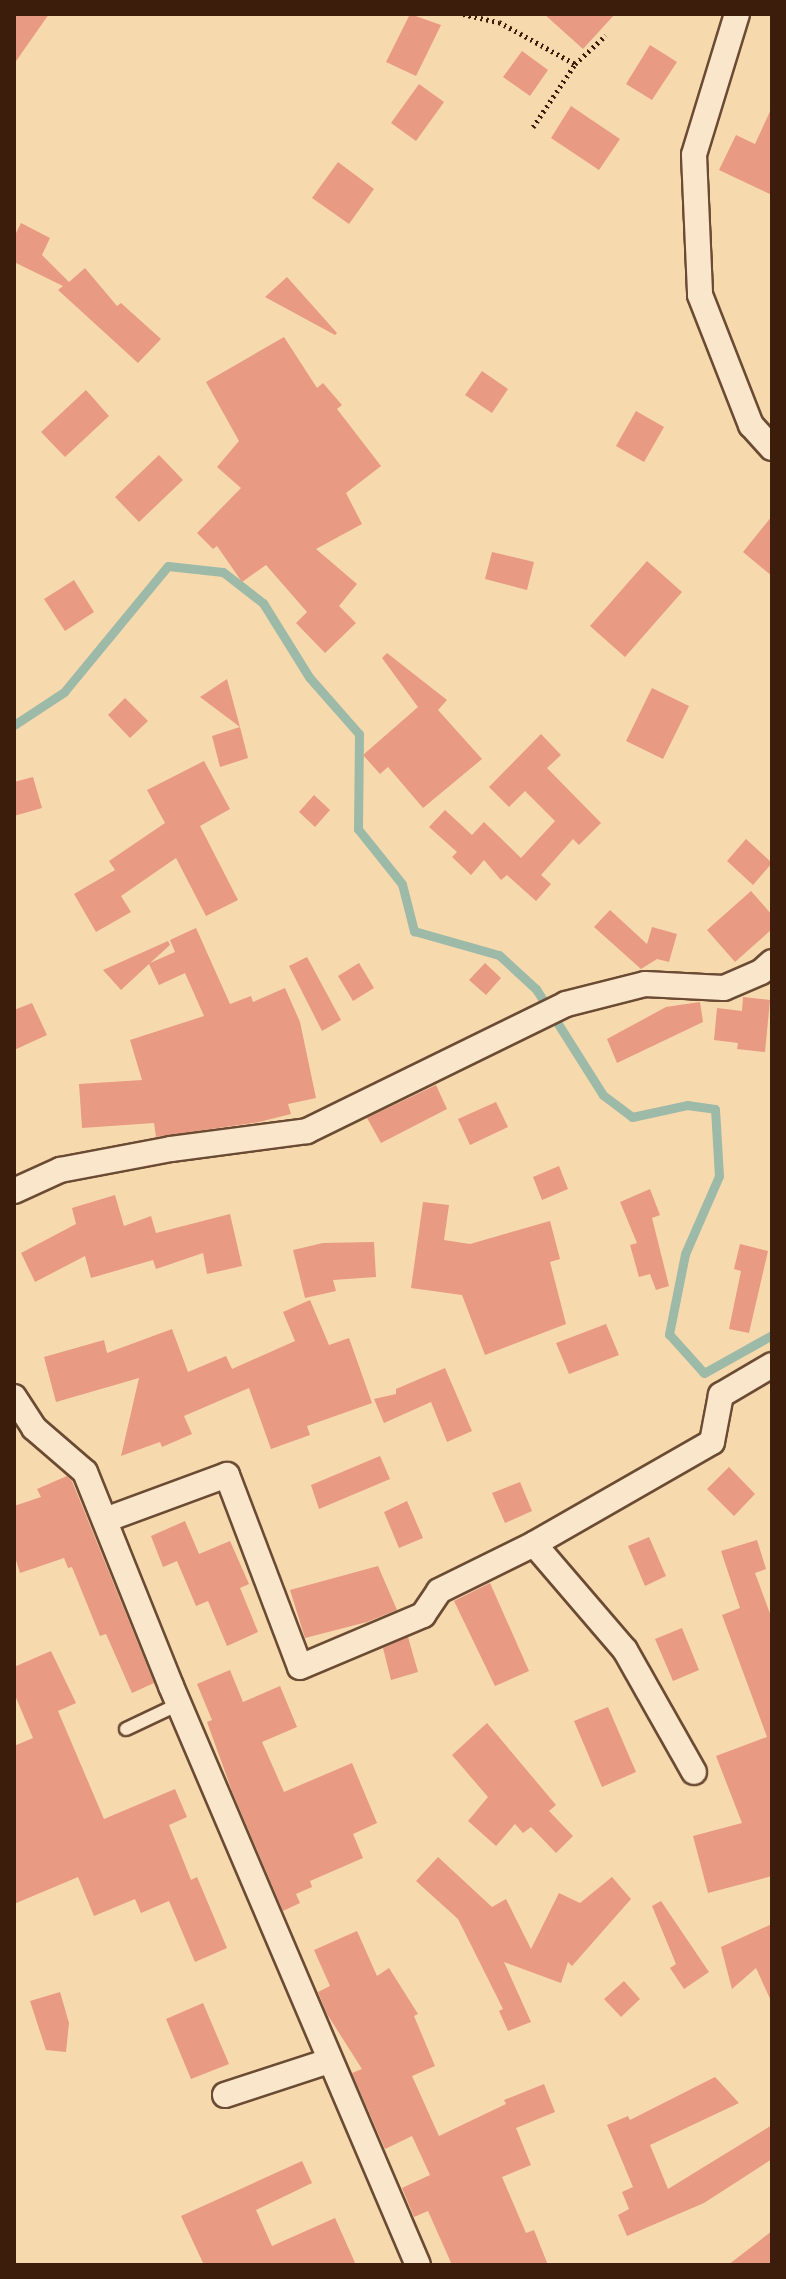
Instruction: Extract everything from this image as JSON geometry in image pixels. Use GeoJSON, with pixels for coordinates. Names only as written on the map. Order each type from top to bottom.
{"type":"FeatureCollection","features":[{"type":"Feature","properties":{"kind":"street"},"geometry":{"type":"LineString","coordinates":[[737,14],[694,155],[700,295],[751,425],[772,448]]}},
{"type":"Feature","properties":{"kind":"street"},"geometry":{"type":"LineString","coordinates":[[14,1191],[60,1170],[171,1149],[307,1131],[566,1004],[645,984],[724,988],[761,972],[772,962]]}},
{"type":"Feature","properties":{"kind":"street"},"geometry":{"type":"LineString","coordinates":[[105,1520],[227,1475],[300,1667],[423,1615],[439,1591],[534,1544],[712,1442],[721,1395],[772,1365]]}},
{"type":"Feature","properties":{"kind":"street"},"geometry":{"type":"LineString","coordinates":[[14,1397],[34,1428],[85,1472],[179,1704],[418,2265]]}},
{"type":"Feature","properties":{"kind":"street"},"geometry":{"type":"LineString","coordinates":[[534,1544],[625,1650],[694,1772]]}},
{"type":"Feature","properties":{"kind":"street"},"geometry":{"type":"LineString","coordinates":[[225,2095],[329,2061]]}},
{"type":"Feature","properties":{"kind":"lane"},"geometry":{"type":"LineString","coordinates":[[126,1729],[179,1704]]}},
{"type":"Feature","properties":{"kind":"path"},"geometry":{"type":"LineString","coordinates":[[463,14],[499,22],[575,64]]}},
{"type":"Feature","properties":{"kind":"path"},"geometry":{"type":"LineString","coordinates":[[533,127],[575,64],[606,35]]}},
{"type":"Feature","properties":{"kind":"building"},"geometry":{"type":"Polygon","coordinates":[[[14,14],[49,14],[14,64],[14,14]]]}},
{"type":"Feature","properties":{"kind":"building"},"geometry":{"type":"Polygon","coordinates":[[[410,14],[441,25],[416,76],[386,62],[410,14]]]}},
{"type":"Feature","properties":{"kind":"building"},"geometry":{"type":"Polygon","coordinates":[[[544,14],[615,14],[583,49],[544,14]]]}},
{"type":"Feature","properties":{"kind":"building"},"geometry":{"type":"Polygon","coordinates":[[[650,45],[677,62],[652,100],[626,84],[650,45]]]}},
{"type":"Feature","properties":{"kind":"building"},"geometry":{"type":"Polygon","coordinates":[[[522,51],[548,70],[530,96],[503,77],[522,51]]]}},
{"type":"Feature","properties":{"kind":"building"},"geometry":{"type":"Polygon","coordinates":[[[419,84],[444,102],[416,141],[391,123],[419,84]]]}},
{"type":"Feature","properties":{"kind":"building"},"geometry":{"type":"Polygon","coordinates":[[[571,106],[620,139],[599,170],[551,138],[571,106]]]}},
{"type":"Feature","properties":{"kind":"building"},"geometry":{"type":"Polygon","coordinates":[[[772,107],[772,195],[719,170],[736,135],[755,144],[772,107]]]}},
{"type":"Feature","properties":{"kind":"building"},"geometry":{"type":"Polygon","coordinates":[[[338,162],[374,189],[349,224],[312,198],[338,162]]]}},
{"type":"Feature","properties":{"kind":"building"},"geometry":{"type":"Polygon","coordinates":[[[21,223],[50,238],[42,255],[69,282],[85,268],[117,306],[121,303],[161,339],[138,363],[58,290],[63,286],[14,262],[14,237],[21,223]]]}},
{"type":"Feature","properties":{"kind":"building"},"geometry":{"type":"Polygon","coordinates":[[[287,277],[337,333],[335,335],[265,297],[287,277]]]}},
{"type":"Feature","properties":{"kind":"building"},"geometry":{"type":"Polygon","coordinates":[[[284,337],[317,388],[323,383],[342,405],[337,409],[381,466],[346,493],[362,524],[316,549],[357,584],[339,606],[356,623],[325,653],[296,623],[307,612],[266,565],[242,582],[217,546],[213,549],[197,533],[241,488],[217,467],[239,441],[206,382],[284,337]]]}},
{"type":"Feature","properties":{"kind":"building"},"geometry":{"type":"Polygon","coordinates":[[[482,371],[508,389],[492,413],[465,395],[482,371]]]}},
{"type":"Feature","properties":{"kind":"building"},"geometry":{"type":"Polygon","coordinates":[[[86,390],[109,416],[65,457],[41,432],[86,390]]]}},
{"type":"Feature","properties":{"kind":"building"},"geometry":{"type":"Polygon","coordinates":[[[636,411],[664,427],[644,462],[616,446],[636,411]]]}},
{"type":"Feature","properties":{"kind":"building"},"geometry":{"type":"Polygon","coordinates":[[[159,455],[183,480],[139,522],[115,497],[159,455]]]}},
{"type":"Feature","properties":{"kind":"building"},"geometry":{"type":"Polygon","coordinates":[[[772,516],[772,576],[743,552],[772,516]]]}},
{"type":"Feature","properties":{"kind":"building"},"geometry":{"type":"Polygon","coordinates":[[[492,552],[534,562],[527,590],[485,579],[492,552]]]}},
{"type":"Feature","properties":{"kind":"building"},"geometry":{"type":"Polygon","coordinates":[[[647,561],[682,592],[625,657],[590,626],[647,561]]]}},
{"type":"Feature","properties":{"kind":"building"},"geometry":{"type":"Polygon","coordinates":[[[74,580],[94,612],[65,631],[44,599],[74,580]]]}},
{"type":"Feature","properties":{"kind":"building"},"geometry":{"type":"Polygon","coordinates":[[[387,653],[447,700],[438,710],[482,759],[423,808],[388,767],[380,774],[363,755],[418,707],[382,658],[387,653]]]}},
{"type":"Feature","properties":{"kind":"building"},"geometry":{"type":"Polygon","coordinates":[[[227,679],[240,727],[200,697],[227,679]]]}},
{"type":"Feature","properties":{"kind":"building"},"geometry":{"type":"Polygon","coordinates":[[[652,688],[689,706],[663,759],[626,741],[652,688]]]}},
{"type":"Feature","properties":{"kind":"building"},"geometry":{"type":"Polygon","coordinates":[[[125,698],[148,721],[130,738],[108,715],[125,698]]]}},
{"type":"Feature","properties":{"kind":"building"},"geometry":{"type":"Polygon","coordinates":[[[240,727],[248,758],[220,767],[212,736],[240,727]]]}},
{"type":"Feature","properties":{"kind":"building"},"geometry":{"type":"Polygon","coordinates":[[[541,734],[561,755],[547,768],[601,823],[579,845],[573,839],[541,875],[551,884],[536,901],[507,875],[501,880],[484,860],[471,875],[452,857],[457,852],[429,827],[445,810],[472,835],[484,822],[521,858],[555,821],[525,791],[509,807],[489,787],[541,734]]]}},
{"type":"Feature","properties":{"kind":"building"},"geometry":{"type":"Polygon","coordinates":[[[204,761],[230,809],[200,826],[238,900],[206,916],[176,858],[121,896],[131,912],[96,932],[74,894],[115,870],[109,861],[165,823],[147,790],[204,761]]]}},
{"type":"Feature","properties":{"kind":"building"},"geometry":{"type":"Polygon","coordinates":[[[33,777],[42,808],[14,816],[14,782],[33,777]]]}},
{"type":"Feature","properties":{"kind":"building"},"geometry":{"type":"Polygon","coordinates":[[[314,795],[330,810],[315,827],[299,812],[314,795]]]}},
{"type":"Feature","properties":{"kind":"building"},"geometry":{"type":"Polygon","coordinates":[[[746,839],[772,863],[753,885],[727,861],[746,839]]]}},
{"type":"Feature","properties":{"kind":"building"},"geometry":{"type":"Polygon","coordinates":[[[751,891],[772,915],[772,929],[735,962],[707,930],[751,891]]]}},
{"type":"Feature","properties":{"kind":"building"},"geometry":{"type":"Polygon","coordinates":[[[610,910],[647,944],[652,927],[677,934],[669,962],[657,959],[641,969],[594,927],[610,910]]]}},
{"type":"Feature","properties":{"kind":"building"},"geometry":{"type":"Polygon","coordinates":[[[196,928],[230,1004],[251,996],[253,1002],[285,988],[300,1022],[316,1098],[288,1104],[291,1114],[259,1122],[156,1137],[154,1123],[82,1128],[79,1084],[142,1080],[130,1040],[204,1016],[185,973],[159,985],[149,964],[121,990],[103,970],[168,941],[170,945],[150,963],[175,952],[170,940],[196,928]]]}},
{"type":"Feature","properties":{"kind":"building"},"geometry":{"type":"Polygon","coordinates":[[[307,957],[341,1020],[322,1031],[289,966],[307,957]]]}},
{"type":"Feature","properties":{"kind":"building"},"geometry":{"type":"Polygon","coordinates":[[[359,963],[374,988],[353,1001],[338,976],[359,963]]]}},
{"type":"Feature","properties":{"kind":"building"},"geometry":{"type":"Polygon","coordinates":[[[485,963],[501,978],[486,995],[469,980],[485,963]]]}},
{"type":"Feature","properties":{"kind":"building"},"geometry":{"type":"Polygon","coordinates":[[[743,997],[770,1000],[765,1052],[737,1049],[738,1043],[714,1040],[717,1008],[742,1011],[743,997]]]}},
{"type":"Feature","properties":{"kind":"building"},"geometry":{"type":"Polygon","coordinates":[[[700,1002],[703,1022],[617,1063],[607,1039],[666,1007],[700,1002]]]}},
{"type":"Feature","properties":{"kind":"building"},"geometry":{"type":"Polygon","coordinates":[[[32,1003],[47,1035],[14,1050],[14,1010],[32,1003]]]}},
{"type":"Feature","properties":{"kind":"building"},"geometry":{"type":"Polygon","coordinates":[[[436,1085],[447,1109],[381,1143],[367,1118],[436,1085]]]}},
{"type":"Feature","properties":{"kind":"building"},"geometry":{"type":"Polygon","coordinates":[[[496,1102],[508,1127],[470,1145],[458,1119],[496,1102]]]}},
{"type":"Feature","properties":{"kind":"building"},"geometry":{"type":"Polygon","coordinates":[[[559,1166],[568,1189],[542,1200],[533,1177],[559,1166]]]}},
{"type":"Feature","properties":{"kind":"building"},"geometry":{"type":"Polygon","coordinates":[[[650,1189],[660,1215],[652,1218],[669,1286],[656,1290],[650,1274],[639,1277],[630,1245],[637,1243],[620,1202],[650,1189]]]}},
{"type":"Feature","properties":{"kind":"building"},"geometry":{"type":"Polygon","coordinates":[[[115,1195],[124,1226],[151,1216],[156,1233],[230,1214],[242,1266],[207,1274],[203,1253],[156,1269],[153,1260],[91,1278],[85,1256],[35,1282],[21,1253],[76,1224],[72,1208],[115,1195]]]}},
{"type":"Feature","properties":{"kind":"building"},"geometry":{"type":"Polygon","coordinates":[[[423,1202],[449,1205],[444,1240],[470,1244],[550,1221],[560,1259],[550,1262],[566,1324],[485,1355],[462,1295],[411,1288],[423,1202]]]}},
{"type":"Feature","properties":{"kind":"building"},"geometry":{"type":"Polygon","coordinates":[[[374,1242],[376,1277],[333,1280],[336,1291],[305,1298],[293,1250],[323,1243],[374,1242]]]}},
{"type":"Feature","properties":{"kind":"building"},"geometry":{"type":"Polygon","coordinates":[[[740,1244],[768,1251],[749,1333],[729,1329],[741,1271],[734,1269],[740,1244]]]}},
{"type":"Feature","properties":{"kind":"building"},"geometry":{"type":"Polygon","coordinates":[[[310,1300],[329,1345],[349,1338],[372,1403],[307,1426],[310,1435],[271,1449],[249,1388],[184,1416],[192,1434],[162,1447],[160,1442],[121,1456],[139,1378],[56,1402],[44,1357],[104,1340],[107,1353],[172,1329],[188,1372],[226,1356],[232,1369],[295,1341],[283,1312],[310,1300]]]}},
{"type":"Feature","properties":{"kind":"building"},"geometry":{"type":"Polygon","coordinates":[[[606,1324],[619,1355],[569,1374],[556,1343],[606,1324]]]}},
{"type":"Feature","properties":{"kind":"building"},"geometry":{"type":"Polygon","coordinates":[[[445,1368],[472,1431],[447,1442],[431,1402],[384,1423],[374,1399],[396,1394],[396,1389],[445,1368]]]}},
{"type":"Feature","properties":{"kind":"building"},"geometry":{"type":"Polygon","coordinates":[[[380,1456],[390,1479],[319,1509],[311,1485],[380,1456]]]}},
{"type":"Feature","properties":{"kind":"building"},"geometry":{"type":"Polygon","coordinates":[[[729,1467],[755,1494],[734,1516],[707,1489],[729,1467]]]}},
{"type":"Feature","properties":{"kind":"building"},"geometry":{"type":"Polygon","coordinates":[[[67,1476],[72,1481],[154,1683],[132,1693],[106,1634],[100,1636],[72,1567],[68,1568],[64,1558],[20,1573],[14,1554],[14,1506],[41,1497],[37,1489],[67,1476]]]}},
{"type":"Feature","properties":{"kind":"building"},"geometry":{"type":"Polygon","coordinates":[[[520,1482],[532,1511],[505,1523],[492,1493],[520,1482]]]}},
{"type":"Feature","properties":{"kind":"building"},"geometry":{"type":"Polygon","coordinates":[[[407,1501],[423,1538],[399,1548],[384,1512],[407,1501]]]}},
{"type":"Feature","properties":{"kind":"building"},"geometry":{"type":"Polygon","coordinates":[[[185,1521],[199,1554],[230,1541],[249,1584],[240,1588],[258,1632],[227,1646],[208,1601],[196,1606],[177,1561],[163,1567],[151,1536],[185,1521]]]}},
{"type":"Feature","properties":{"kind":"building"},"geometry":{"type":"Polygon","coordinates":[[[649,1537],[666,1576],[645,1586],[628,1546],[649,1537]]]}},
{"type":"Feature","properties":{"kind":"building"},"geometry":{"type":"Polygon","coordinates":[[[757,1540],[766,1569],[755,1573],[772,1619],[772,1876],[708,1893],[693,1836],[742,1823],[716,1756],[767,1737],[722,1615],[740,1608],[721,1551],[757,1540]]]}},
{"type":"Feature","properties":{"kind":"building"},"geometry":{"type":"Polygon","coordinates":[[[378,1566],[397,1610],[367,1622],[305,1638],[290,1590],[378,1566]]]}},
{"type":"Feature","properties":{"kind":"building"},"geometry":{"type":"Polygon","coordinates":[[[490,1583],[529,1671],[495,1686],[454,1601],[490,1583]]]}},
{"type":"Feature","properties":{"kind":"building"},"geometry":{"type":"Polygon","coordinates":[[[682,1628],[699,1670],[673,1681],[655,1639],[682,1628]]]}},
{"type":"Feature","properties":{"kind":"building"},"geometry":{"type":"Polygon","coordinates":[[[408,1637],[418,1672],[391,1680],[383,1648],[408,1637]]]}},
{"type":"Feature","properties":{"kind":"building"},"geometry":{"type":"Polygon","coordinates":[[[51,1651],[76,1703],[58,1711],[104,1819],[175,1789],[187,1817],[169,1825],[191,1880],[197,1877],[227,1948],[195,1962],[169,1901],[141,1913],[135,1899],[94,1916],[78,1877],[14,1904],[14,1746],[33,1738],[14,1693],[14,1667],[51,1651]]]}},
{"type":"Feature","properties":{"kind":"building"},"geometry":{"type":"Polygon","coordinates":[[[230,1670],[243,1702],[280,1686],[297,1727],[262,1742],[284,1792],[352,1763],[377,1823],[353,1834],[363,1858],[310,1881],[312,1887],[296,1894],[300,1903],[283,1911],[232,1791],[207,1722],[212,1720],[197,1684],[230,1670]]]}},
{"type":"Feature","properties":{"kind":"building"},"geometry":{"type":"Polygon","coordinates":[[[608,1707],[636,1772],[602,1787],[574,1721],[608,1707]]]}},
{"type":"Feature","properties":{"kind":"building"},"geometry":{"type":"Polygon","coordinates":[[[487,1723],[556,1805],[549,1811],[573,1836],[556,1853],[531,1827],[523,1833],[515,1824],[496,1846],[468,1821],[488,1797],[452,1755],[487,1723]]]}},
{"type":"Feature","properties":{"kind":"building"},"geometry":{"type":"Polygon","coordinates":[[[438,1857],[492,1907],[506,1899],[531,1949],[559,1893],[580,1903],[612,1877],[631,1899],[572,1966],[568,1962],[561,1983],[504,1962],[531,2022],[508,2031],[499,2011],[503,2009],[458,1919],[416,1881],[438,1857]]]}},
{"type":"Feature","properties":{"kind":"building"},"geometry":{"type":"Polygon","coordinates":[[[661,1901],[709,1972],[684,1989],[670,1968],[676,1964],[652,1906],[661,1901]]]}},
{"type":"Feature","properties":{"kind":"building"},"geometry":{"type":"Polygon","coordinates":[[[772,1924],[772,2003],[756,1968],[732,1989],[721,1947],[772,1924]]]}},
{"type":"Feature","properties":{"kind":"building"},"geometry":{"type":"Polygon","coordinates":[[[357,1931],[377,1976],[389,1968],[418,2014],[414,2016],[435,2066],[412,2076],[439,2136],[506,2104],[504,2100],[544,2084],[555,2112],[516,2128],[531,2165],[502,2177],[526,2233],[534,2230],[548,2265],[452,2265],[428,2211],[414,2217],[402,2188],[430,2175],[412,2136],[385,2149],[352,2073],[362,2069],[327,2014],[318,1992],[330,1986],[314,1950],[357,1931]]]}},
{"type":"Feature","properties":{"kind":"building"},"geometry":{"type":"Polygon","coordinates":[[[624,1981],[640,1999],[621,2017],[604,1999],[624,1981]]]}},
{"type":"Feature","properties":{"kind":"building"},"geometry":{"type":"Polygon","coordinates":[[[60,1992],[69,2023],[66,2052],[46,2050],[30,2001],[60,1992]]]}},
{"type":"Feature","properties":{"kind":"building"},"geometry":{"type":"Polygon","coordinates":[[[203,2003],[229,2064],[191,2079],[166,2019],[203,2003]]]}},
{"type":"Feature","properties":{"kind":"building"},"geometry":{"type":"Polygon","coordinates":[[[715,2077],[739,2103],[650,2145],[668,2189],[772,2125],[772,2159],[704,2203],[627,2236],[618,2215],[629,2209],[622,2192],[633,2187],[607,2125],[628,2116],[630,2120],[715,2077]]]}},
{"type":"Feature","properties":{"kind":"building"},"geometry":{"type":"Polygon","coordinates":[[[302,2161],[312,2183],[256,2210],[272,2246],[335,2218],[356,2265],[204,2265],[181,2216],[302,2161]]]}},
{"type":"Feature","properties":{"kind":"building"},"geometry":{"type":"Polygon","coordinates":[[[772,2231],[772,2265],[728,2265],[772,2231]]]}},
{"type":"Feature","properties":{"kind":"waterway"},"geometry":{"type":"LineString","coordinates":[[14,725],[64,692],[168,566],[223,572],[263,603],[309,677],[359,734],[358,829],[402,884],[414,931],[499,955],[536,989],[603,1095],[632,1117],[687,1105],[715,1109],[719,1176],[685,1254],[669,1334],[704,1373],[772,1335]]}}]}
